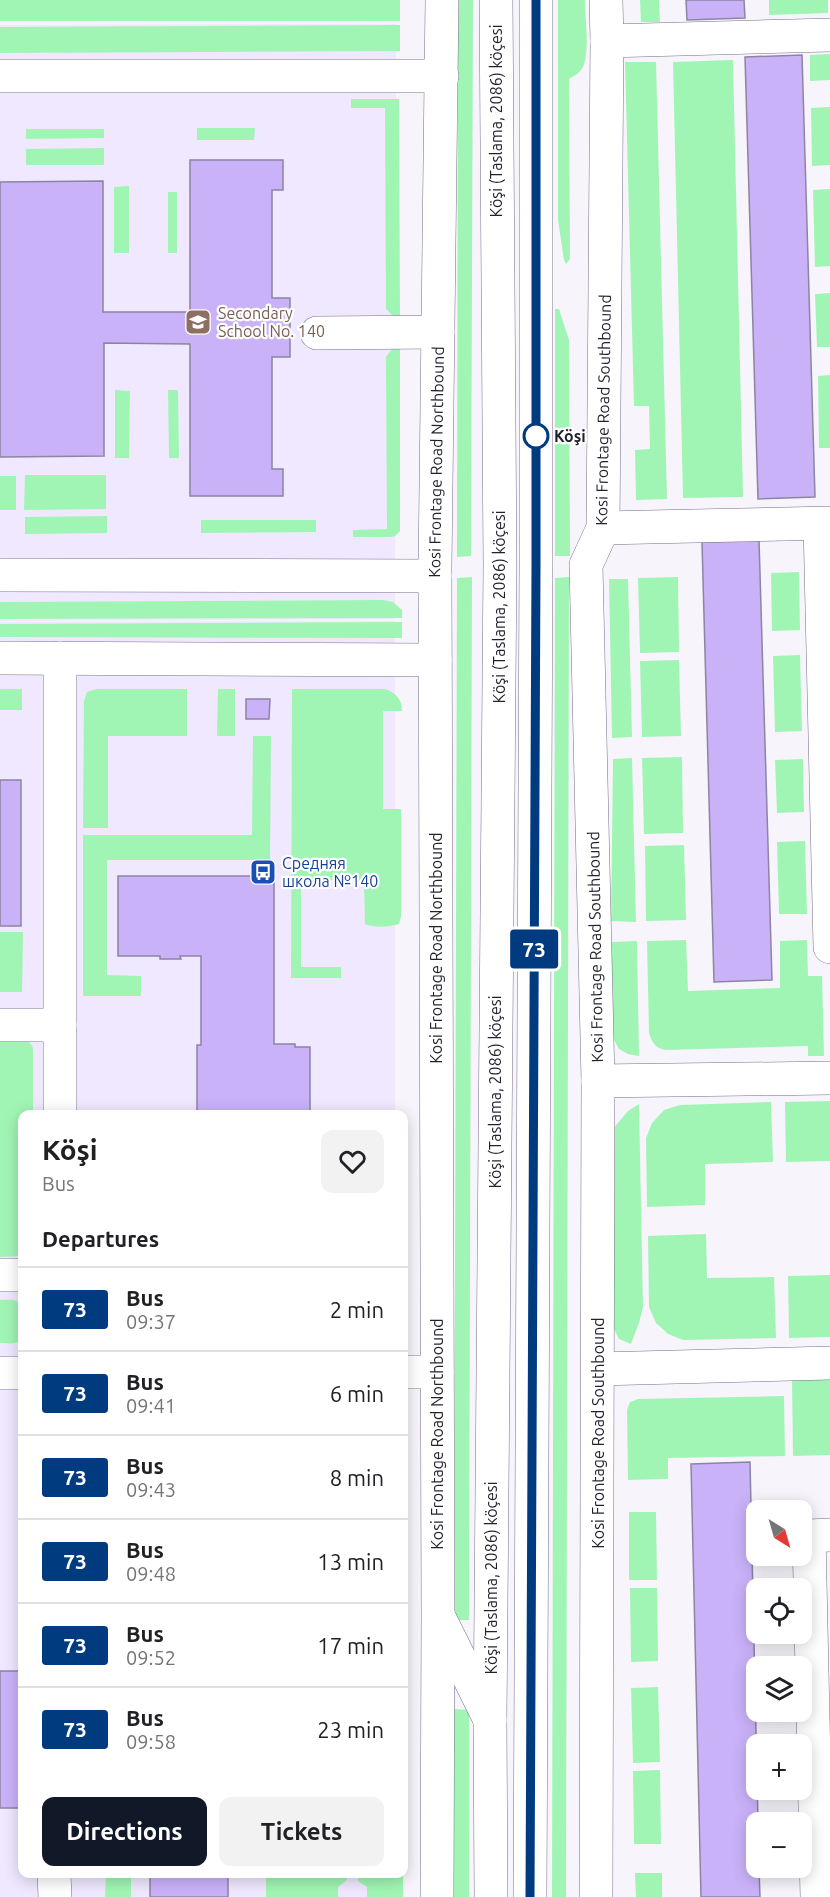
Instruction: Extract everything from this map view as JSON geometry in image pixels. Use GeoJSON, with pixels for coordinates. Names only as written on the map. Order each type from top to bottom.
{"type":"FeatureCollection","features":[{"type":"Feature","properties":{"kind":"street","name":"Kosi Frontage Road Northbound"},"geometry":{"type":"LineString","coordinates":[[437,1897],[435,576],[442,0]]}},
{"type":"Feature","properties":{"kind":"street","name":"Köşi (Taslama, 2086) köçesi"},"geometry":{"type":"LineString","coordinates":[[491,1897],[490,1720],[500,566],[496,0]]}},
{"type":"Feature","properties":{"kind":"street"},"geometry":{"type":"LineString","coordinates":[[530,1897],[536,577],[536,0]]}},
{"type":"Feature","properties":{"kind":"street","name":"Kosi Frontage Road Southbound"},"geometry":{"type":"LineString","coordinates":[[596,1897],[598,1081],[586,565],[603,528],[606,0]]}},
{"type":"Feature","properties":{"kind":"street"},"geometry":{"type":"LineString","coordinates":[[607,41],[830,35]]}},
{"type":"Feature","properties":{"kind":"street"},"geometry":{"type":"LineString","coordinates":[[0,76],[442,76]]}},
{"type":"Feature","properties":{"kind":"street"},"geometry":{"type":"LineString","coordinates":[[317,333],[438,332]]}},
{"type":"Feature","properties":{"kind":"street"},"geometry":{"type":"LineString","coordinates":[[603,528],[825,524],[830,947]]}},
{"type":"Feature","properties":{"kind":"street"},"geometry":{"type":"LineString","coordinates":[[0,575],[435,576]]}},
{"type":"Feature","properties":{"kind":"street"},"geometry":{"type":"LineString","coordinates":[[0,658],[435,660]]}},
{"type":"Feature","properties":{"kind":"street"},"geometry":{"type":"LineString","coordinates":[[60,658],[60,1110]]}},
{"type":"Feature","properties":{"kind":"street"},"geometry":{"type":"LineString","coordinates":[[0,1025],[60,1025]]}},
{"type":"Feature","properties":{"kind":"street"},"geometry":{"type":"LineString","coordinates":[[598,1081],[830,1078]]}},
{"type":"Feature","properties":{"kind":"street"},"geometry":{"type":"LineString","coordinates":[[0,1275],[18,1275]]}},
{"type":"Feature","properties":{"kind":"street"},"geometry":{"type":"LineString","coordinates":[[598,1369],[830,1363]]}},
{"type":"Feature","properties":{"kind":"street"},"geometry":{"type":"LineString","coordinates":[[408,1372],[437,1372]]}},
{"type":"Feature","properties":{"kind":"street"},"geometry":{"type":"LineString","coordinates":[[0,1373],[18,1373]]}},
{"type":"Feature","properties":{"kind":"street"},"geometry":{"type":"LineString","coordinates":[[817,1897],[809,1536],[830,1535]]}},
{"type":"Feature","properties":{"kind":"street"},"geometry":{"type":"LineString","coordinates":[[438,1614],[490,1720]]}},
{"type":"Feature","properties":{"kind":"street"},"geometry":{"type":"LineString","coordinates":[[54,1878],[55,1897]]}},
{"type":"Feature","properties":{"kind":"shaded area","name":"Secondary School No. 140"},"geometry":{"type":"Polygon","coordinates":[[[396,24],[395,619],[0,621],[0,25],[396,24]]]}},
{"type":"Feature","properties":{"kind":"shaded area"},"geometry":{"type":"Polygon","coordinates":[[[395,621],[395,1110],[18,1110],[18,1878],[395,1878],[395,1897],[0,1897],[0,622],[395,621]]]}},
{"type":"Feature","properties":{"kind":"green space"},"geometry":{"type":"Polygon","coordinates":[[[0,0],[400,0],[400,21],[0,21],[0,0]]]}},
{"type":"Feature","properties":{"kind":"green space"},"geometry":{"type":"Polygon","coordinates":[[[458,0],[473,0],[471,556],[457,557],[458,0]]]}},
{"type":"Feature","properties":{"kind":"green space"},"geometry":{"type":"Polygon","coordinates":[[[558,0],[585,0],[587,34],[583,67],[579,73],[569,79],[570,259],[566,264],[558,220],[558,0]]]}},
{"type":"Feature","properties":{"kind":"green space"},"geometry":{"type":"Polygon","coordinates":[[[640,0],[659,0],[660,22],[641,22],[640,0]]]}},
{"type":"Feature","properties":{"kind":"green space"},"geometry":{"type":"Polygon","coordinates":[[[769,0],[828,0],[828,13],[769,15],[769,0]]]}},
{"type":"Feature","properties":{"kind":"green space"},"geometry":{"type":"Polygon","coordinates":[[[400,25],[400,51],[0,53],[0,27],[400,25]]]}},
{"type":"Feature","properties":{"kind":"green space"},"geometry":{"type":"Polygon","coordinates":[[[830,54],[830,80],[810,81],[810,55],[830,54]]]}},
{"type":"Feature","properties":{"kind":"green space"},"geometry":{"type":"Polygon","coordinates":[[[733,60],[743,497],[683,498],[673,62],[733,60]]]}},
{"type":"Feature","properties":{"kind":"green space"},"geometry":{"type":"Polygon","coordinates":[[[625,62],[656,62],[667,499],[636,500],[635,450],[650,449],[649,406],[634,406],[625,62]]]}},
{"type":"Feature","properties":{"kind":"green space"},"geometry":{"type":"Polygon","coordinates":[[[351,99],[399,99],[400,316],[392,315],[386,309],[385,108],[351,108],[351,99]]]}},
{"type":"Feature","properties":{"kind":"green space"},"geometry":{"type":"Polygon","coordinates":[[[830,107],[830,165],[812,166],[811,108],[830,107]]]}},
{"type":"Feature","properties":{"kind":"green space"},"geometry":{"type":"Polygon","coordinates":[[[197,128],[255,128],[254,140],[197,140],[197,128]]]}},
{"type":"Feature","properties":{"kind":"green space"},"geometry":{"type":"Polygon","coordinates":[[[26,129],[104,129],[104,138],[26,139],[26,129]]]}},
{"type":"Feature","properties":{"kind":"green space"},"geometry":{"type":"Polygon","coordinates":[[[104,148],[104,165],[26,165],[26,149],[104,148]]]}},
{"type":"Feature","properties":{"kind":"green space"},"geometry":{"type":"Polygon","coordinates":[[[129,186],[129,253],[114,253],[114,187],[129,186]]]}},
{"type":"Feature","properties":{"kind":"green space"},"geometry":{"type":"Polygon","coordinates":[[[830,189],[830,266],[815,267],[813,190],[830,189]]]}},
{"type":"Feature","properties":{"kind":"green space"},"geometry":{"type":"Polygon","coordinates":[[[168,192],[177,192],[177,253],[168,253],[168,192]]]}},
{"type":"Feature","properties":{"kind":"green space"},"geometry":{"type":"Polygon","coordinates":[[[830,293],[830,347],[817,347],[815,294],[830,293]]]}},
{"type":"Feature","properties":{"kind":"green space"},"geometry":{"type":"Polygon","coordinates":[[[555,309],[559,309],[569,340],[570,556],[555,556],[555,309]]]}},
{"type":"Feature","properties":{"kind":"green space"},"geometry":{"type":"Polygon","coordinates":[[[400,348],[400,531],[391,537],[353,537],[353,530],[387,529],[386,357],[392,349],[400,348]]]}},
{"type":"Feature","properties":{"kind":"green space"},"geometry":{"type":"Polygon","coordinates":[[[830,375],[830,448],[819,448],[818,376],[830,375]]]}},
{"type":"Feature","properties":{"kind":"green space"},"geometry":{"type":"Polygon","coordinates":[[[115,390],[130,391],[129,458],[115,458],[115,390]]]}},
{"type":"Feature","properties":{"kind":"green space"},"geometry":{"type":"Polygon","coordinates":[[[168,390],[178,390],[179,458],[169,458],[168,390]]]}},
{"type":"Feature","properties":{"kind":"green space"},"geometry":{"type":"Polygon","coordinates":[[[25,475],[106,475],[106,509],[24,510],[25,475]]]}},
{"type":"Feature","properties":{"kind":"green space"},"geometry":{"type":"Polygon","coordinates":[[[0,476],[16,476],[16,510],[0,510],[0,476]]]}},
{"type":"Feature","properties":{"kind":"green space"},"geometry":{"type":"Polygon","coordinates":[[[107,516],[107,533],[25,534],[25,517],[107,516]]]}},
{"type":"Feature","properties":{"kind":"green space"},"geometry":{"type":"Polygon","coordinates":[[[201,520],[316,520],[316,532],[201,533],[201,520]]]}},
{"type":"Feature","properties":{"kind":"green space"},"geometry":{"type":"Polygon","coordinates":[[[799,572],[800,630],[772,631],[771,573],[799,572]]]}},
{"type":"Feature","properties":{"kind":"green space"},"geometry":{"type":"Polygon","coordinates":[[[472,577],[469,1620],[454,1620],[457,578],[472,577]]]}},
{"type":"Feature","properties":{"kind":"green space"},"geometry":{"type":"Polygon","coordinates":[[[569,577],[566,1897],[552,1897],[555,578],[569,577]]]}},
{"type":"Feature","properties":{"kind":"green space"},"geometry":{"type":"Polygon","coordinates":[[[678,577],[679,652],[640,653],[638,578],[678,577]]]}},
{"type":"Feature","properties":{"kind":"green space"},"geometry":{"type":"Polygon","coordinates":[[[609,579],[628,579],[632,737],[612,738],[609,579]]]}},
{"type":"Feature","properties":{"kind":"green space"},"geometry":{"type":"Polygon","coordinates":[[[383,600],[393,602],[402,610],[402,618],[0,619],[0,602],[383,600]]]}},
{"type":"Feature","properties":{"kind":"green space"},"geometry":{"type":"Polygon","coordinates":[[[402,622],[402,638],[0,637],[0,624],[402,622]]]}},
{"type":"Feature","properties":{"kind":"green space"},"geometry":{"type":"Polygon","coordinates":[[[800,655],[802,731],[775,732],[773,656],[800,655]]]}},
{"type":"Feature","properties":{"kind":"green space"},"geometry":{"type":"Polygon","coordinates":[[[679,660],[681,736],[642,737],[640,661],[679,660]]]}},
{"type":"Feature","properties":{"kind":"green space"},"geometry":{"type":"Polygon","coordinates":[[[0,689],[22,689],[22,710],[0,710],[0,689]]]}},
{"type":"Feature","properties":{"kind":"green space"},"geometry":{"type":"Polygon","coordinates":[[[96,689],[187,689],[187,736],[108,736],[108,828],[83,828],[84,701],[87,692],[96,689]]]}},
{"type":"Feature","properties":{"kind":"green space"},"geometry":{"type":"Polygon","coordinates":[[[218,689],[235,689],[235,736],[217,736],[218,689]]]}},
{"type":"Feature","properties":{"kind":"green space"},"geometry":{"type":"Polygon","coordinates":[[[292,689],[385,689],[398,697],[402,707],[402,711],[383,711],[383,809],[401,809],[401,917],[399,924],[382,927],[365,924],[364,880],[301,880],[301,967],[341,967],[341,978],[291,978],[292,689]]]}},
{"type":"Feature","properties":{"kind":"green space"},"geometry":{"type":"Polygon","coordinates":[[[253,736],[271,736],[270,860],[107,860],[107,975],[141,976],[141,996],[83,996],[83,835],[252,835],[253,736]]]}},
{"type":"Feature","properties":{"kind":"green space"},"geometry":{"type":"Polygon","coordinates":[[[682,757],[683,833],[644,834],[642,758],[682,757]]]}},
{"type":"Feature","properties":{"kind":"green space"},"geometry":{"type":"Polygon","coordinates":[[[632,758],[636,922],[611,921],[613,759],[632,758]]]}},
{"type":"Feature","properties":{"kind":"green space"},"geometry":{"type":"Polygon","coordinates":[[[803,759],[804,812],[777,813],[775,760],[803,759]]]}},
{"type":"Feature","properties":{"kind":"green space"},"geometry":{"type":"Polygon","coordinates":[[[805,841],[807,914],[779,914],[777,842],[805,841]]]}},
{"type":"Feature","properties":{"kind":"green space"},"geometry":{"type":"Polygon","coordinates":[[[684,845],[686,920],[646,921],[645,846],[684,845]]]}},
{"type":"Feature","properties":{"kind":"green space"},"geometry":{"type":"Polygon","coordinates":[[[0,932],[23,932],[22,992],[0,992],[0,932]]]}},
{"type":"Feature","properties":{"kind":"green space"},"geometry":{"type":"Polygon","coordinates":[[[686,940],[688,991],[780,988],[780,941],[807,940],[808,976],[822,976],[824,1056],[808,1056],[808,1046],[665,1050],[659,1048],[649,1033],[647,941],[686,940]]]}},
{"type":"Feature","properties":{"kind":"green space"},"geometry":{"type":"Polygon","coordinates":[[[637,941],[639,1056],[619,1049],[610,1033],[611,942],[637,941]]]}},
{"type":"Feature","properties":{"kind":"green space"},"geometry":{"type":"Polygon","coordinates":[[[0,1038],[14,1038],[24,1039],[33,1048],[33,1110],[18,1110],[18,1256],[0,1257],[0,1038]]]}},
{"type":"Feature","properties":{"kind":"green space"},"geometry":{"type":"Polygon","coordinates":[[[830,1101],[830,1161],[786,1162],[785,1102],[830,1101]]]}},
{"type":"Feature","properties":{"kind":"green space"},"geometry":{"type":"Polygon","coordinates":[[[771,1102],[773,1162],[705,1164],[705,1205],[647,1207],[646,1138],[652,1123],[664,1110],[680,1105],[771,1102]]]}},
{"type":"Feature","properties":{"kind":"green space"},"geometry":{"type":"Polygon","coordinates":[[[639,1104],[643,1307],[631,1344],[619,1339],[611,1323],[613,1129],[628,1111],[639,1104]]]}},
{"type":"Feature","properties":{"kind":"green space"},"geometry":{"type":"Polygon","coordinates":[[[706,1234],[707,1278],[774,1277],[776,1338],[683,1340],[668,1334],[656,1323],[649,1307],[648,1236],[706,1234]]]}},
{"type":"Feature","properties":{"kind":"green space"},"geometry":{"type":"Polygon","coordinates":[[[830,1275],[830,1337],[789,1338],[788,1276],[830,1275]]]}},
{"type":"Feature","properties":{"kind":"green space"},"geometry":{"type":"Polygon","coordinates":[[[0,1300],[16,1301],[18,1302],[18,1342],[0,1343],[0,1300]]]}},
{"type":"Feature","properties":{"kind":"green space"},"geometry":{"type":"Polygon","coordinates":[[[830,1379],[830,1455],[793,1456],[792,1380],[830,1379]]]}},
{"type":"Feature","properties":{"kind":"green space"},"geometry":{"type":"Polygon","coordinates":[[[784,1396],[785,1456],[668,1458],[668,1479],[628,1480],[627,1410],[630,1402],[638,1399],[784,1396]]]}},
{"type":"Feature","properties":{"kind":"green space"},"geometry":{"type":"Polygon","coordinates":[[[629,1512],[656,1512],[657,1580],[629,1580],[629,1512]]]}},
{"type":"Feature","properties":{"kind":"green space"},"geometry":{"type":"Polygon","coordinates":[[[630,1588],[657,1588],[658,1661],[631,1662],[630,1588]]]}},
{"type":"Feature","properties":{"kind":"green space"},"geometry":{"type":"Polygon","coordinates":[[[658,1687],[660,1762],[633,1763],[631,1688],[658,1687]]]}},
{"type":"Feature","properties":{"kind":"green space"},"geometry":{"type":"Polygon","coordinates":[[[454,1709],[469,1710],[469,1897],[454,1897],[454,1709]]]}},
{"type":"Feature","properties":{"kind":"green space"},"geometry":{"type":"Polygon","coordinates":[[[660,1770],[661,1844],[634,1844],[633,1771],[660,1770]]]}},
{"type":"Feature","properties":{"kind":"green space"},"geometry":{"type":"Polygon","coordinates":[[[635,1873],[662,1873],[662,1897],[636,1897],[635,1873]]]}},
{"type":"Feature","properties":{"kind":"green space"},"geometry":{"type":"Polygon","coordinates":[[[106,1878],[131,1878],[131,1897],[105,1897],[106,1878]]]}},
{"type":"Feature","properties":{"kind":"green space"},"geometry":{"type":"Polygon","coordinates":[[[266,1878],[347,1878],[338,1887],[338,1897],[266,1897],[266,1878]]]}},
{"type":"Feature","properties":{"kind":"green space"},"geometry":{"type":"Polygon","coordinates":[[[358,1878],[403,1878],[403,1897],[367,1897],[367,1887],[358,1881],[358,1878]]]}},
{"type":"Feature","properties":{"kind":"building"},"geometry":{"type":"Polygon","coordinates":[[[686,0],[744,0],[745,18],[687,20],[686,0]]]}},
{"type":"Feature","properties":{"kind":"building"},"geometry":{"type":"Polygon","coordinates":[[[802,55],[815,497],[758,499],[745,57],[802,55]]]}},
{"type":"Feature","properties":{"kind":"building"},"geometry":{"type":"Polygon","coordinates":[[[190,160],[283,160],[283,190],[272,190],[272,298],[290,298],[290,357],[272,357],[272,469],[283,469],[283,496],[190,496],[190,344],[104,343],[104,456],[0,457],[0,182],[103,181],[103,312],[190,312],[190,160]]]}},
{"type":"Feature","properties":{"kind":"building"},"geometry":{"type":"Polygon","coordinates":[[[759,540],[772,980],[714,982],[702,542],[759,540]]]}},
{"type":"Feature","properties":{"kind":"building"},"geometry":{"type":"Polygon","coordinates":[[[246,699],[270,699],[269,719],[246,719],[246,699]]]}},
{"type":"Feature","properties":{"kind":"building"},"geometry":{"type":"Polygon","coordinates":[[[0,780],[21,780],[21,926],[0,926],[0,780]]]}},
{"type":"Feature","properties":{"kind":"building"},"geometry":{"type":"Polygon","coordinates":[[[118,876],[274,876],[274,1044],[310,1047],[310,1110],[197,1110],[197,1045],[201,1045],[201,956],[160,959],[160,956],[118,956],[118,876]]]}},
{"type":"Feature","properties":{"kind":"building"},"geometry":{"type":"Polygon","coordinates":[[[750,1462],[751,1500],[746,1500],[746,1566],[752,1566],[753,1578],[746,1578],[746,1644],[754,1644],[754,1656],[746,1656],[746,1722],[756,1722],[756,1734],[746,1734],[746,1800],[758,1800],[758,1812],[746,1812],[746,1878],[759,1878],[760,1897],[701,1897],[691,1464],[750,1462]]]}},
{"type":"Feature","properties":{"kind":"building"},"geometry":{"type":"Polygon","coordinates":[[[0,1671],[18,1671],[18,1808],[0,1808],[0,1671]]]}},
{"type":"Feature","properties":{"kind":"building"},"geometry":{"type":"Polygon","coordinates":[[[150,1878],[228,1878],[228,1897],[150,1897],[150,1878]]]}},
{"type":"Feature","properties":{"kind":"bus line","name":"73"},"geometry":{"type":"LineString","coordinates":[[530,1897],[536,0]]}},
{"type":"Feature","properties":{"kind":"place","name":"Secondary School No. 140"},"geometry":{"type":"Point","coordinates":[198,322]}},
{"type":"Feature","properties":{"kind":"place","name":"Köşi"},"geometry":{"type":"Point","coordinates":[536,436]}},
{"type":"Feature","properties":{"kind":"place","name":"Средняя школа №140"},"geometry":{"type":"Point","coordinates":[263,872]}}]}
